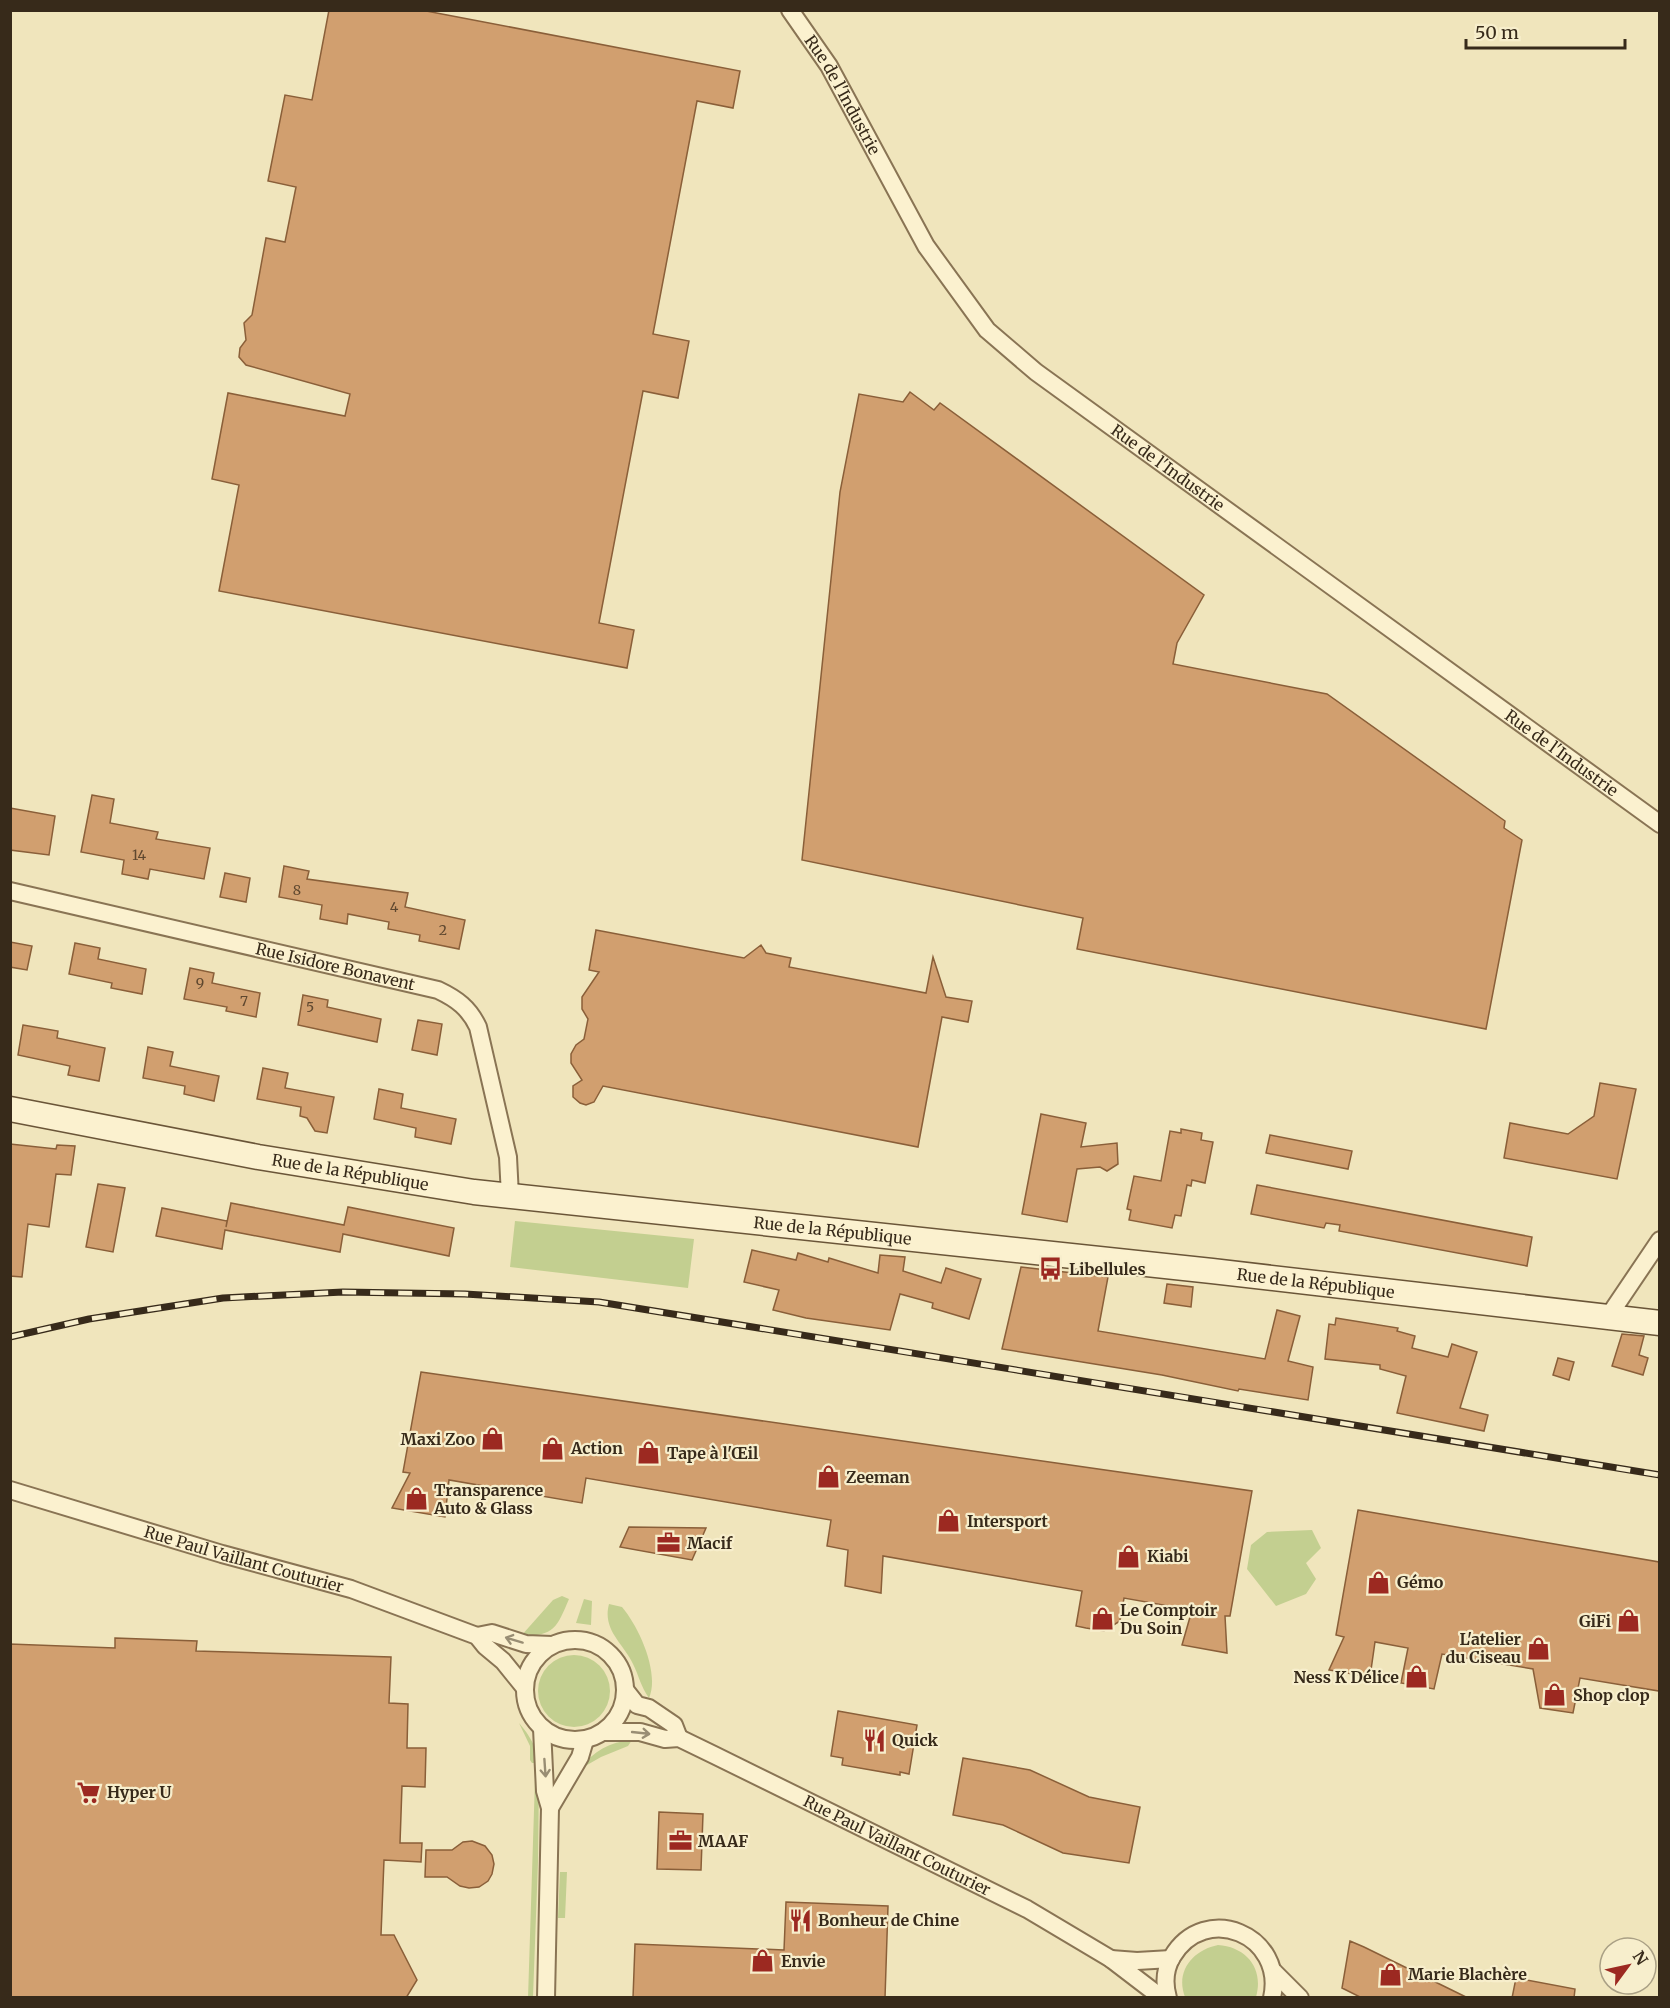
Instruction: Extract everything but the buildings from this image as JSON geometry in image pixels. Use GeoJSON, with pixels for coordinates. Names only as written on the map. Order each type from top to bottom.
{"type":"FeatureCollection","features":[{"type":"Feature","properties":{"kind":"street","name":"Rue de l'Industrie"},"geometry":{"type":"LineString","coordinates":[[790,10],[830,66],[926,246],[987,330],[1036,372],[1658,821]]}},
{"type":"Feature","properties":{"kind":"street","name":"Rue Isidore Bonavent"},"geometry":{"type":"LineString","coordinates":[[10,891],[438,990],[458,1000],[472,1015],[478,1028],[508,1157],[510,1196]]}},
{"type":"Feature","properties":{"kind":"street","name":"Rue de la République"},"geometry":{"type":"LineString","coordinates":[[10,1109],[258,1157],[510,1196],[1212,1271],[1659,1323]]}},
{"type":"Feature","properties":{"kind":"street"},"geometry":{"type":"LineString","coordinates":[[1608,1317],[1659,1240]]}},
{"type":"Feature","properties":{"kind":"street","name":"Rue Paul Vaillant Couturier"},"geometry":{"type":"LineString","coordinates":[[10,1490],[222,1554],[351,1589],[477,1636],[503,1661],[524,1687]]}},
{"type":"Feature","properties":{"kind":"street","name":"Rue Paul Vaillant Couturier"},"geometry":{"type":"LineString","coordinates":[[477,1636],[492,1633],[526,1644],[552,1645]]}},
{"type":"Feature","properties":{"kind":"street"},"geometry":{"type":"LineString","coordinates":[[577,1639],[600,1646],[611,1654],[619,1665],[626,1691],[624,1704],[619,1716],[603,1732],[585,1740],[570,1740],[555,1736],[542,1728],[532,1715],[524,1687],[533,1663],[552,1645],[565,1640],[577,1639]]}},
{"type":"Feature","properties":{"kind":"street","name":"Rue Paul Vaillant Couturier"},"geometry":{"type":"LineString","coordinates":[[626,1691],[637,1705],[649,1708],[674,1725],[679,1738]]}},
{"type":"Feature","properties":{"kind":"street"},"geometry":{"type":"LineString","coordinates":[[542,1728],[545,1791],[550,1808],[546,1998]]}},
{"type":"Feature","properties":{"kind":"street","name":"Rue Paul Vaillant Couturier"},"geometry":{"type":"LineString","coordinates":[[603,1732],[640,1732],[665,1739],[679,1738],[1027,1909],[1111,1959],[1162,1998]]}},
{"type":"Feature","properties":{"kind":"street"},"geometry":{"type":"LineString","coordinates":[[550,1808],[580,1757],[585,1740]]}},
{"type":"Feature","properties":{"kind":"street"},"geometry":{"type":"LineString","coordinates":[[1168,1998],[1166,1982],[1171,1959],[1177,1949],[1195,1934],[1206,1930],[1227,1929],[1247,1936],[1260,1945],[1269,1957],[1274,1971],[1275,1987],[1272,1998]]}},
{"type":"Feature","properties":{"kind":"street","name":"Rue Paul Vaillant Couturier"},"geometry":{"type":"LineString","coordinates":[[1111,1959],[1137,1961],[1171,1959]]}},
{"type":"Feature","properties":{"kind":"street"},"geometry":{"type":"LineString","coordinates":[[1274,1971],[1300,1998]]}},
{"type":"Feature","properties":{"kind":"green space"},"geometry":{"type":"Polygon","coordinates":[[[515,1221],[694,1239],[688,1288],[510,1267],[515,1221]]]}},
{"type":"Feature","properties":{"kind":"green space"},"geometry":{"type":"Polygon","coordinates":[[[1312,1530],[1321,1548],[1306,1563],[1316,1579],[1306,1594],[1276,1606],[1247,1569],[1251,1545],[1267,1532],[1312,1530]]]}},
{"type":"Feature","properties":{"kind":"green space"},"geometry":{"type":"Polygon","coordinates":[[[562,1596],[569,1599],[558,1623],[553,1628],[541,1634],[521,1636],[553,1600],[562,1596]]]}},
{"type":"Feature","properties":{"kind":"green space"},"geometry":{"type":"Polygon","coordinates":[[[584,1599],[592,1601],[591,1625],[576,1623],[584,1599]]]}},
{"type":"Feature","properties":{"kind":"green space"},"geometry":{"type":"Polygon","coordinates":[[[609,1604],[622,1607],[641,1638],[652,1676],[649,1698],[629,1656],[611,1629],[608,1621],[609,1604]]]}},
{"type":"Feature","properties":{"kind":"green space"},"geometry":{"type":"Polygon","coordinates":[[[574,1655],[594,1661],[604,1671],[610,1691],[604,1711],[594,1721],[574,1727],[554,1721],[544,1711],[538,1691],[544,1671],[554,1661],[574,1655]]]}},
{"type":"Feature","properties":{"kind":"green space"},"geometry":{"type":"Polygon","coordinates":[[[519,1723],[532,1742],[539,1763],[532,1763],[530,1760],[530,1746],[519,1723]]]}},
{"type":"Feature","properties":{"kind":"green space"},"geometry":{"type":"Polygon","coordinates":[[[632,1740],[628,1746],[580,1769],[603,1748],[632,1740]]]}},
{"type":"Feature","properties":{"kind":"green space"},"geometry":{"type":"Polygon","coordinates":[[[535,1779],[539,1779],[538,1862],[533,1997],[528,1998],[535,1779]]]}},
{"type":"Feature","properties":{"kind":"green space"},"geometry":{"type":"Polygon","coordinates":[[[560,1872],[567,1872],[565,1918],[558,1918],[560,1872]]]}},
{"type":"Feature","properties":{"kind":"green space"},"geometry":{"type":"Polygon","coordinates":[[[1218,1945],[1237,1950],[1251,1961],[1258,1977],[1256,1997],[1185,1997],[1182,1979],[1188,1963],[1201,1952],[1218,1945]]]}},
{"type":"Feature","properties":{"kind":"railway"},"geometry":{"type":"LineString","coordinates":[[10,1337],[89,1319],[223,1298],[343,1292],[465,1294],[599,1302],[1660,1475]]}},
{"type":"Feature","properties":{"kind":"place","name":"Libellules"},"geometry":{"type":"Point","coordinates":[1051,1269]}},
{"type":"Feature","properties":{"kind":"place","name":"Maxi Zoo"},"geometry":{"type":"Point","coordinates":[493,1439]}},
{"type":"Feature","properties":{"kind":"place","name":"Action"},"geometry":{"type":"Point","coordinates":[553,1448]}},
{"type":"Feature","properties":{"kind":"place","name":"Tape à l'Œil"},"geometry":{"type":"Point","coordinates":[649,1453]}},
{"type":"Feature","properties":{"kind":"place","name":"Zeeman"},"geometry":{"type":"Point","coordinates":[828,1477]}},
{"type":"Feature","properties":{"kind":"place","name":"Transparence Auto & Glass"},"geometry":{"type":"Point","coordinates":[416,1499]}},
{"type":"Feature","properties":{"kind":"place","name":"Intersport"},"geometry":{"type":"Point","coordinates":[949,1521]}},
{"type":"Feature","properties":{"kind":"place","name":"Macif"},"geometry":{"type":"Point","coordinates":[669,1543]}},
{"type":"Feature","properties":{"kind":"place","name":"Kiabi"},"geometry":{"type":"Point","coordinates":[1129,1556]}},
{"type":"Feature","properties":{"kind":"place","name":"Gémo"},"geometry":{"type":"Point","coordinates":[1379,1582]}},
{"type":"Feature","properties":{"kind":"place","name":"Le Comptoir Du Soin"},"geometry":{"type":"Point","coordinates":[1102,1619]}},
{"type":"Feature","properties":{"kind":"place","name":"GiFi"},"geometry":{"type":"Point","coordinates":[1629,1621]}},
{"type":"Feature","properties":{"kind":"place","name":"L'atelier du Ciseau"},"geometry":{"type":"Point","coordinates":[1539,1648]}},
{"type":"Feature","properties":{"kind":"place","name":"Ness K Délice"},"geometry":{"type":"Point","coordinates":[1417,1677]}},
{"type":"Feature","properties":{"kind":"place","name":"Shop clop"},"geometry":{"type":"Point","coordinates":[1555,1695]}},
{"type":"Feature","properties":{"kind":"place","name":"Quick"},"geometry":{"type":"Point","coordinates":[874,1740]}},
{"type":"Feature","properties":{"kind":"place","name":"Hyper U"},"geometry":{"type":"Point","coordinates":[89,1792]}},
{"type":"Feature","properties":{"kind":"place","name":"MAAF"},"geometry":{"type":"Point","coordinates":[680,1841]}},
{"type":"Feature","properties":{"kind":"place","name":"Bonheur de Chine"},"geometry":{"type":"Point","coordinates":[800,1920]}},
{"type":"Feature","properties":{"kind":"place","name":"Envie"},"geometry":{"type":"Point","coordinates":[763,1961]}},
{"type":"Feature","properties":{"kind":"place","name":"Marie Blachère"},"geometry":{"type":"Point","coordinates":[1390,1974]}}]}
